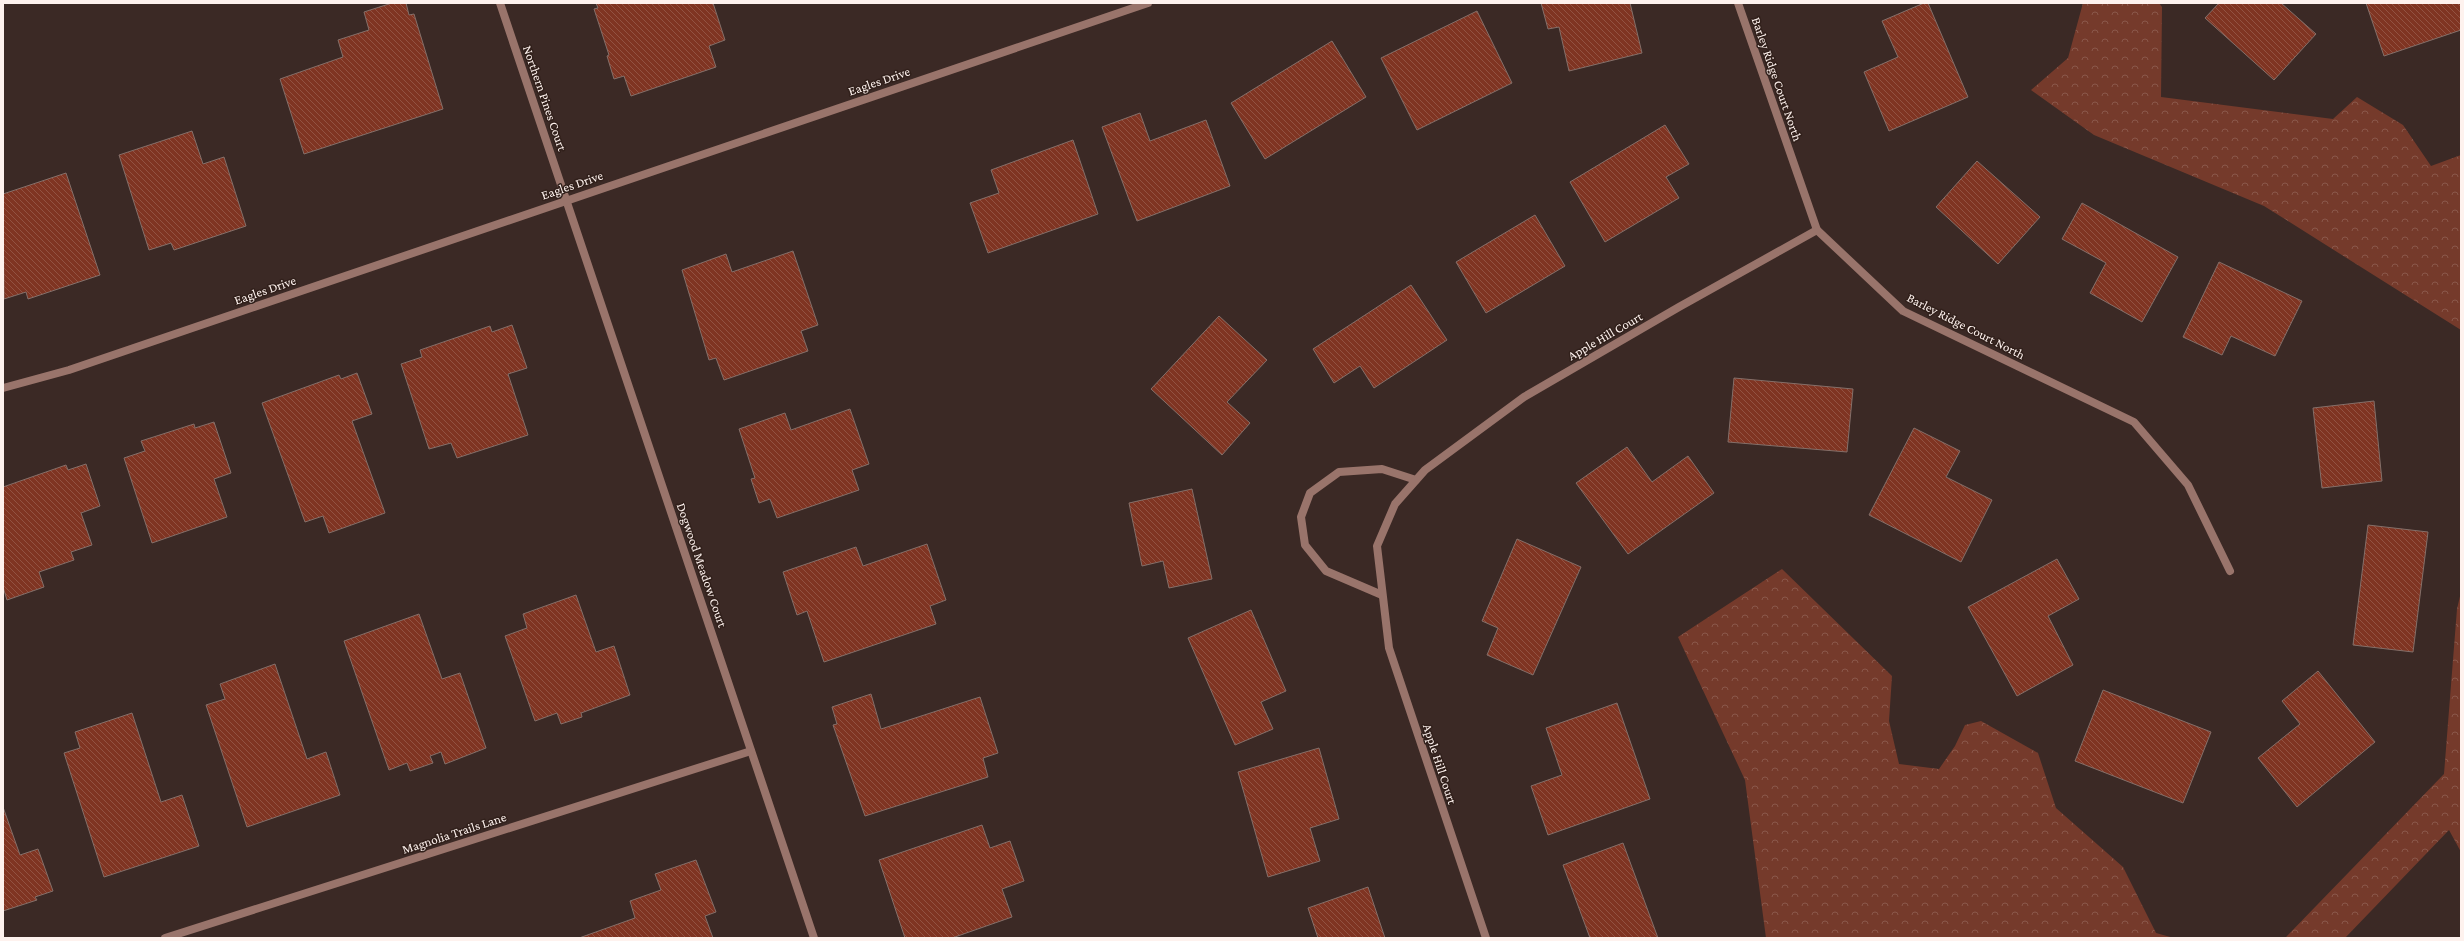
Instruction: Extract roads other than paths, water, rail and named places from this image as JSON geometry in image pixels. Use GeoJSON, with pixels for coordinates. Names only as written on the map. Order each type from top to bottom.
{"type":"FeatureCollection","features":[{"type":"Feature","properties":{"kind":"street","name":"Northern Pines Court"},"geometry":{"type":"LineString","coordinates":[[500,3],[566,200]]}},
{"type":"Feature","properties":{"kind":"street","name":"Eagles Drive"},"geometry":{"type":"LineString","coordinates":[[3,388],[69,370],[1148,3]]}},
{"type":"Feature","properties":{"kind":"street","name":"Barley Ridge Court North"},"geometry":{"type":"LineString","coordinates":[[1738,3],[1817,230],[1903,310],[2134,422],[2188,485],[2230,571]]}},
{"type":"Feature","properties":{"kind":"street","name":"Dogwood Meadow Court"},"geometry":{"type":"LineString","coordinates":[[566,200],[814,938]]}},
{"type":"Feature","properties":{"kind":"street","name":"Apple Hill Court"},"geometry":{"type":"LineString","coordinates":[[1486,938],[1389,648],[1377,546],[1394,504],[1425,470],[1524,397],[1679,307],[1817,230]]}},
{"type":"Feature","properties":{"kind":"street"},"geometry":{"type":"LineString","coordinates":[[1382,595],[1326,571],[1305,545],[1301,517],[1310,493],[1339,472],[1382,469],[1416,480]]}},
{"type":"Feature","properties":{"kind":"street","name":"Magnolia Trails Lane"},"geometry":{"type":"LineString","coordinates":[[165,938],[751,751]]}}]}
